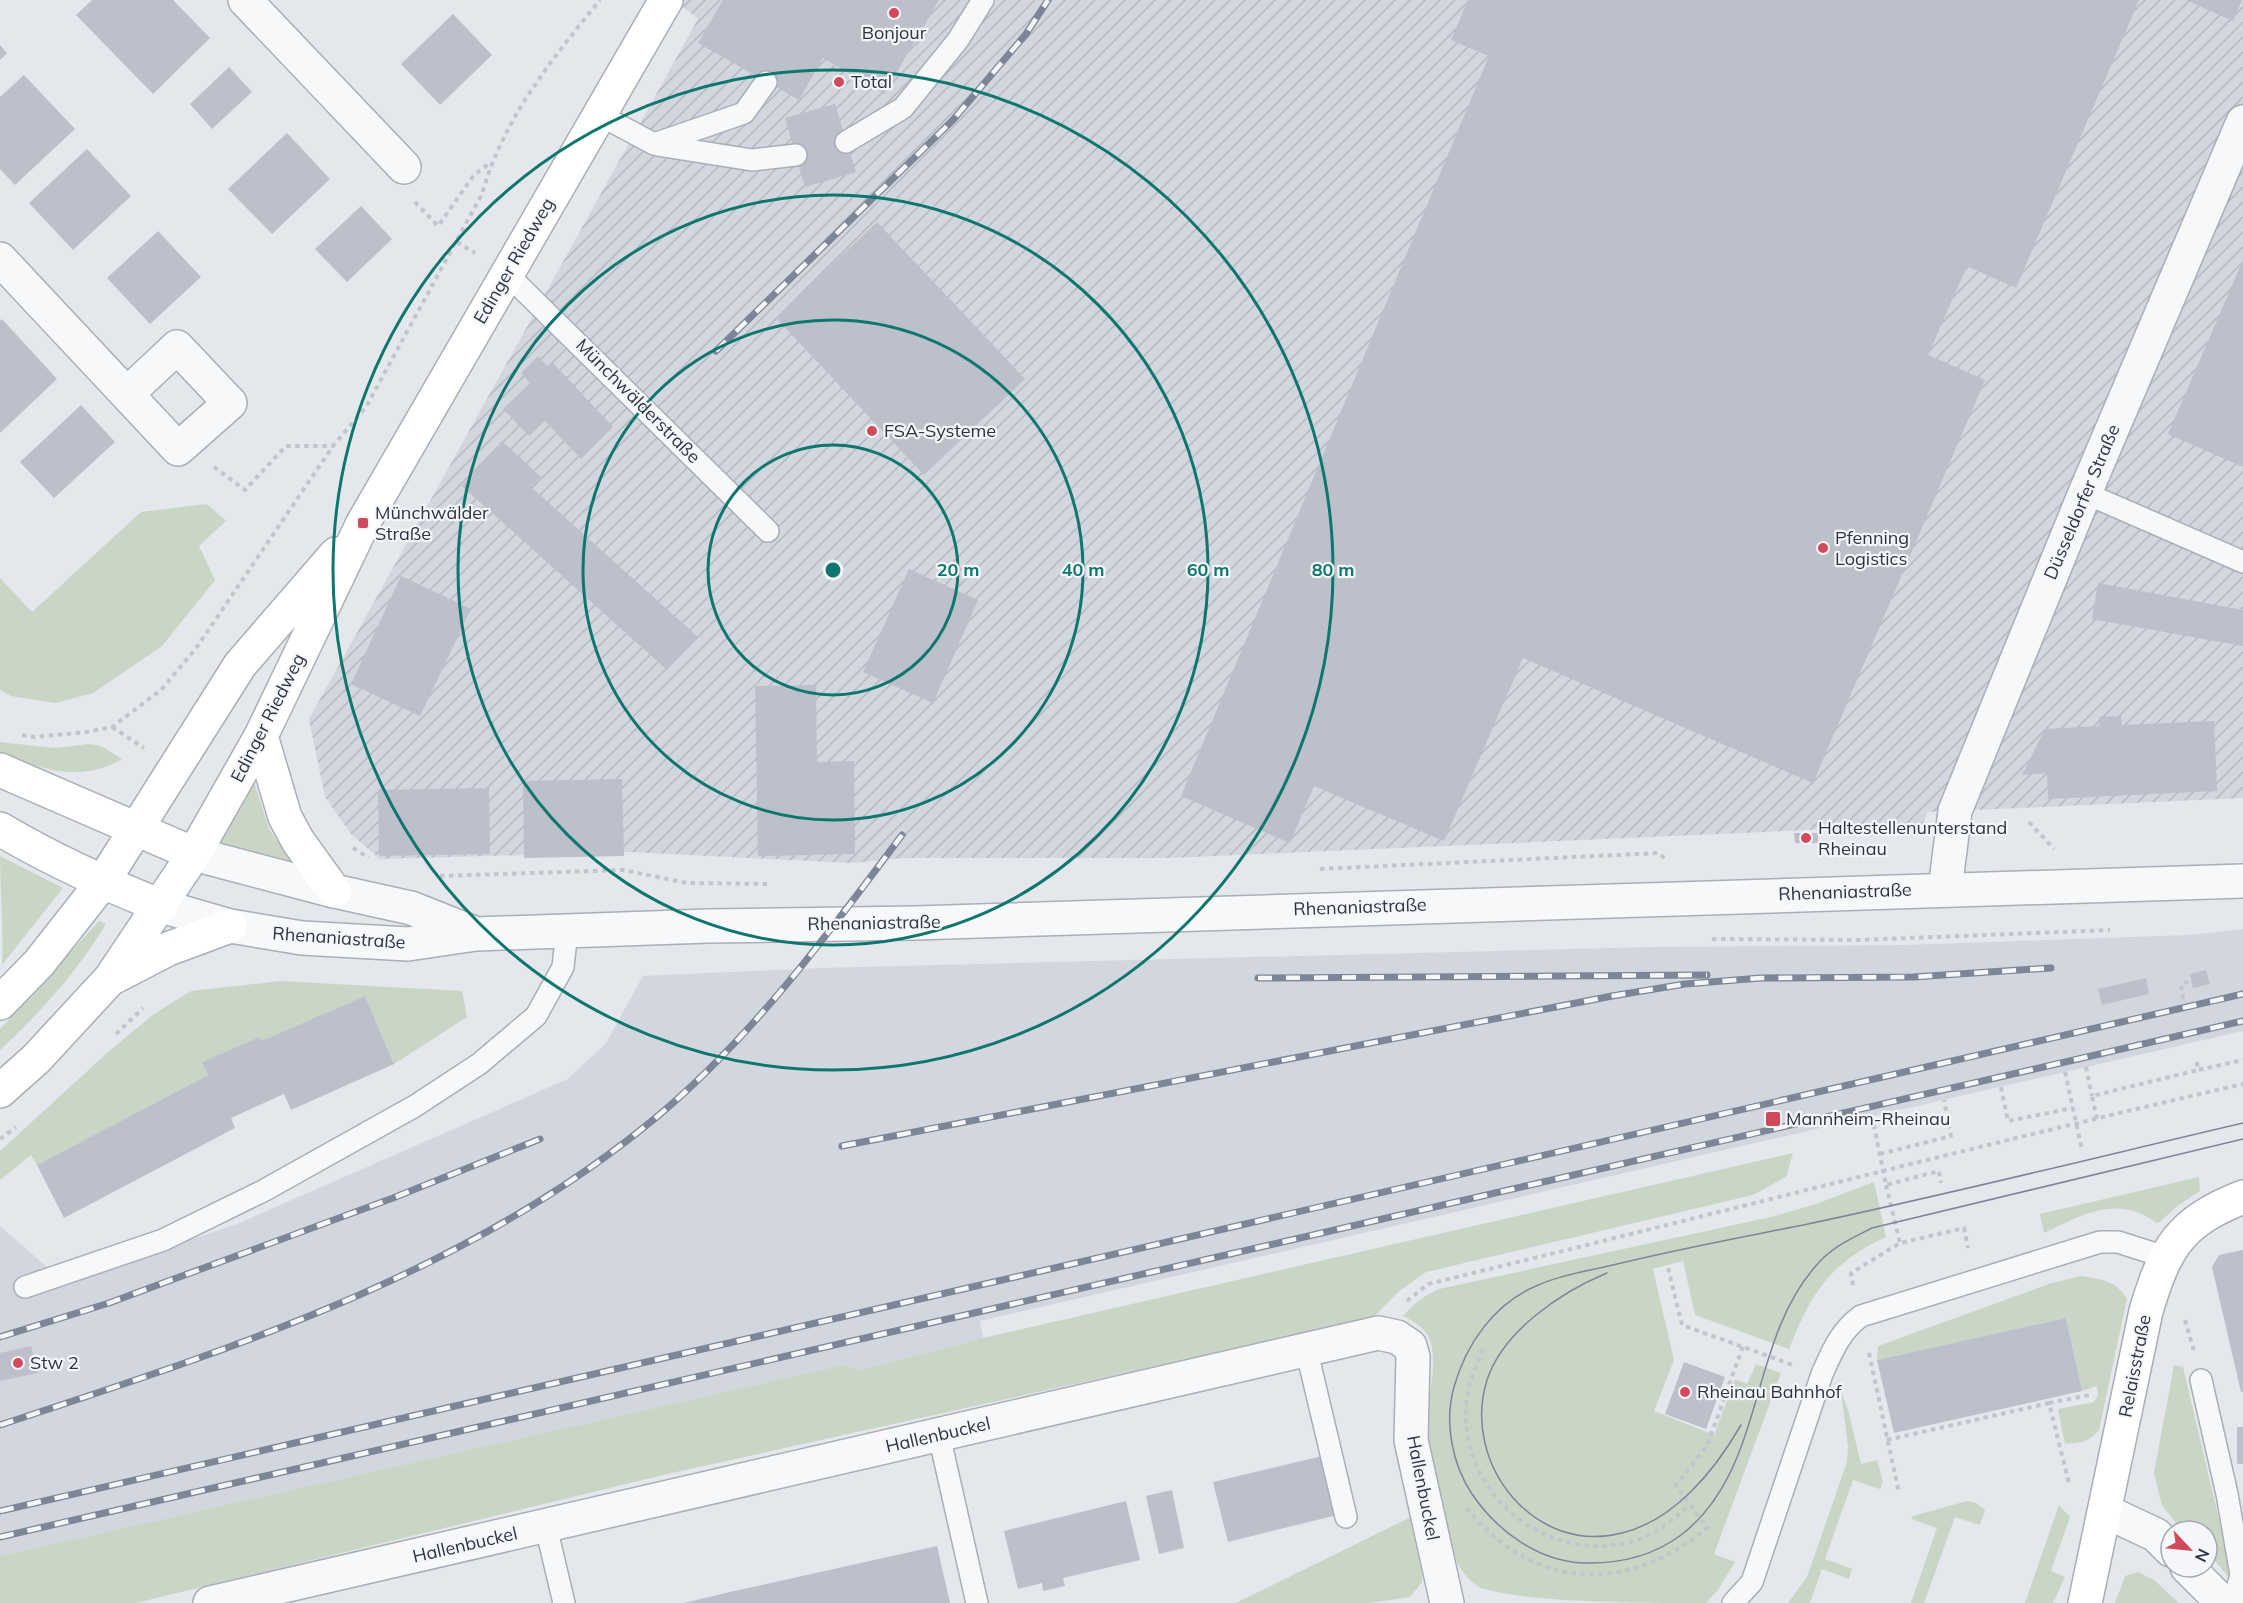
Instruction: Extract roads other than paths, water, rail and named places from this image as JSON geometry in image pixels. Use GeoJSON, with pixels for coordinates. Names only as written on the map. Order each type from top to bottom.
{"type":"FeatureCollection","features":[{"type":"Feature","properties":{"kind":"main road","name":"Edinger Riedweg"},"geometry":{"type":"LineString","coordinates":[[110,979],[194,854],[261,736],[363,523],[666,0]]}},
{"type":"Feature","properties":{"kind":"main road","name":"Edinger Riedweg"},"geometry":{"type":"LineString","coordinates":[[0,1003],[39,963],[102,883],[240,665],[363,523]]}},
{"type":"Feature","properties":{"kind":"main road"},"geometry":{"type":"LineString","coordinates":[[261,736],[285,816],[298,841],[334,891]]}},
{"type":"Feature","properties":{"kind":"main road"},"geometry":{"type":"LineString","coordinates":[[0,771],[135,831],[194,854]]}},
{"type":"Feature","properties":{"kind":"main road","name":"Rhenaniastraße"},"geometry":{"type":"LineString","coordinates":[[0,829],[33,849],[102,883],[161,906]]}},
{"type":"Feature","properties":{"kind":"main road"},"geometry":{"type":"LineString","coordinates":[[0,1091],[36,1059],[110,979],[168,949],[230,926]]}},
{"type":"Feature","properties":{"kind":"main road","name":"Relaisstraße"},"geometry":{"type":"LineString","coordinates":[[2082,1594],[2106,1511],[2146,1311],[2165,1257],[2179,1236],[2196,1220],[2217,1207],[2243,1197]]}},
{"type":"Feature","properties":{"kind":"street"},"geometry":{"type":"LineString","coordinates":[[245,0],[404,167]]}},
{"type":"Feature","properties":{"kind":"street","name":"Düsseldorfer Straße"},"geometry":{"type":"LineString","coordinates":[[1945,889],[1955,811],[2085,493],[2240,136]]}},
{"type":"Feature","properties":{"kind":"street"},"geometry":{"type":"LineString","coordinates":[[0,259],[178,450],[230,403],[177,347],[127,394]]}},
{"type":"Feature","properties":{"kind":"street","name":"Rhenaniastraße"},"geometry":{"type":"LineString","coordinates":[[194,854],[334,891],[411,908],[476,934]]}},
{"type":"Feature","properties":{"kind":"street","name":"Rhenaniastraße"},"geometry":{"type":"LineString","coordinates":[[161,906],[230,926],[302,938],[408,944],[476,934],[916,923],[2243,880]]}},
{"type":"Feature","properties":{"kind":"street","name":"Hallenbuckel"},"geometry":{"type":"LineString","coordinates":[[227,1601],[1377,1333],[1397,1337],[1410,1346],[1413,1358],[1411,1440],[1447,1603]]}},
{"type":"Feature","properties":{"kind":"street"},"geometry":{"type":"LineString","coordinates":[[2106,1511],[2159,1538]]}},
{"type":"Feature","properties":{"kind":"street"},"geometry":{"type":"LineString","coordinates":[[2199,1579],[2223,1603]]}},
{"type":"Feature","properties":{"kind":"lane"},"geometry":{"type":"LineString","coordinates":[[846,142],[903,108],[958,40],[983,0]]}},
{"type":"Feature","properties":{"kind":"lane"},"geometry":{"type":"LineString","coordinates":[[654,144],[744,113],[766,81]]}},
{"type":"Feature","properties":{"kind":"lane"},"geometry":{"type":"LineString","coordinates":[[598,114],[654,144],[752,160],[796,155]]}},
{"type":"Feature","properties":{"kind":"lane","name":"Münchwälderstraße"},"geometry":{"type":"LineString","coordinates":[[506,273],[768,531]]}},
{"type":"Feature","properties":{"kind":"lane"},"geometry":{"type":"LineString","coordinates":[[2085,493],[2243,561]]}},
{"type":"Feature","properties":{"kind":"lane"},"geometry":{"type":"LineString","coordinates":[[25,1287],[163,1240],[263,1191],[415,1106],[478,1064],[537,1016],[563,968],[567,931]]}},
{"type":"Feature","properties":{"kind":"lane"},"geometry":{"type":"LineString","coordinates":[[1733,1603],[1752,1582],[1822,1374],[1835,1345],[1849,1325],[1861,1316],[2100,1242],[2118,1242],[2165,1257]]}},
{"type":"Feature","properties":{"kind":"lane"},"geometry":{"type":"LineString","coordinates":[[1306,1348],[1346,1517]]}},
{"type":"Feature","properties":{"kind":"lane"},"geometry":{"type":"LineString","coordinates":[[2201,1380],[2227,1494],[2241,1575],[2232,1603]]}},
{"type":"Feature","properties":{"kind":"lane"},"geometry":{"type":"LineString","coordinates":[[939,1435],[977,1603]]}},
{"type":"Feature","properties":{"kind":"lane"},"geometry":{"type":"LineString","coordinates":[[546,1527],[564,1603]]}},
{"type":"Feature","properties":{"kind":"tram line"},"geometry":{"type":"LineString","coordinates":[[2243,1123],[1917,1200],[1686,1248],[1574,1274],[1536,1286],[1507,1303],[1484,1327],[1459,1371],[1451,1400],[1450,1414],[1452,1442],[1459,1470],[1482,1508],[1506,1532],[1550,1557],[1583,1563],[1609,1562],[1635,1557],[1659,1548],[1681,1535],[1708,1508],[1728,1477],[1743,1443],[1777,1333],[1793,1299],[1814,1268],[1834,1249],[1872,1228],[2243,1139]]}},
{"type":"Feature","properties":{"kind":"tram line"},"geometry":{"type":"LineString","coordinates":[[1607,1273],[1571,1291],[1536,1315],[1506,1345],[1487,1380],[1482,1411],[1485,1442],[1495,1471],[1512,1496],[1534,1517],[1560,1530],[1590,1536],[1622,1533],[1659,1517],[1692,1491],[1719,1459],[1741,1425]]}},
{"type":"Feature","properties":{"kind":"railway"},"geometry":{"type":"LineString","coordinates":[[716,351],[953,120],[1026,34],[1048,0]]}},
{"type":"Feature","properties":{"kind":"railway"},"geometry":{"type":"LineString","coordinates":[[0,1425],[174,1367],[345,1301],[428,1263],[508,1220],[586,1171],[659,1115],[727,1051],[818,946],[902,835]]}},
{"type":"Feature","properties":{"kind":"railway"},"geometry":{"type":"LineString","coordinates":[[842,1146],[1612,996],[1685,984],[1761,978],[1913,977],[2051,968]]}},
{"type":"Feature","properties":{"kind":"railway"},"geometry":{"type":"LineString","coordinates":[[1258,978],[1707,975]]}},
{"type":"Feature","properties":{"kind":"railway"},"geometry":{"type":"LineString","coordinates":[[0,1511],[2243,994]]}},
{"type":"Feature","properties":{"kind":"railway"},"geometry":{"type":"LineString","coordinates":[[0,1537],[2243,1021]]}},
{"type":"Feature","properties":{"kind":"railway"},"geometry":{"type":"LineString","coordinates":[[0,1337],[109,1303],[393,1198],[540,1139]]}},
{"type":"Feature","properties":{"kind":"place","name":"Bonjour"},"geometry":{"type":"Point","coordinates":[894,13]}},
{"type":"Feature","properties":{"kind":"place","name":"Total"},"geometry":{"type":"Point","coordinates":[839,82]}},
{"type":"Feature","properties":{"kind":"place","name":"FSA-Systeme"},"geometry":{"type":"Point","coordinates":[872,431]}},
{"type":"Feature","properties":{"kind":"place","name":"Münchwälder Straße"},"geometry":{"type":"Point","coordinates":[363,523]}},
{"type":"Feature","properties":{"kind":"place","name":"Pfenning Logistics"},"geometry":{"type":"Point","coordinates":[1823,548]}},
{"type":"Feature","properties":{"kind":"place","name":"Haltestellenunterstand Rheinau"},"geometry":{"type":"Point","coordinates":[1806,838]}},
{"type":"Feature","properties":{"kind":"place","name":"Mannheim-Rheinau"},"geometry":{"type":"Point","coordinates":[1773,1119]}},
{"type":"Feature","properties":{"kind":"place","name":"Stw 2"},"geometry":{"type":"Point","coordinates":[18,1363]}},
{"type":"Feature","properties":{"kind":"place","name":"Rheinau Bahnhof"},"geometry":{"type":"Point","coordinates":[1685,1392]}}]}
